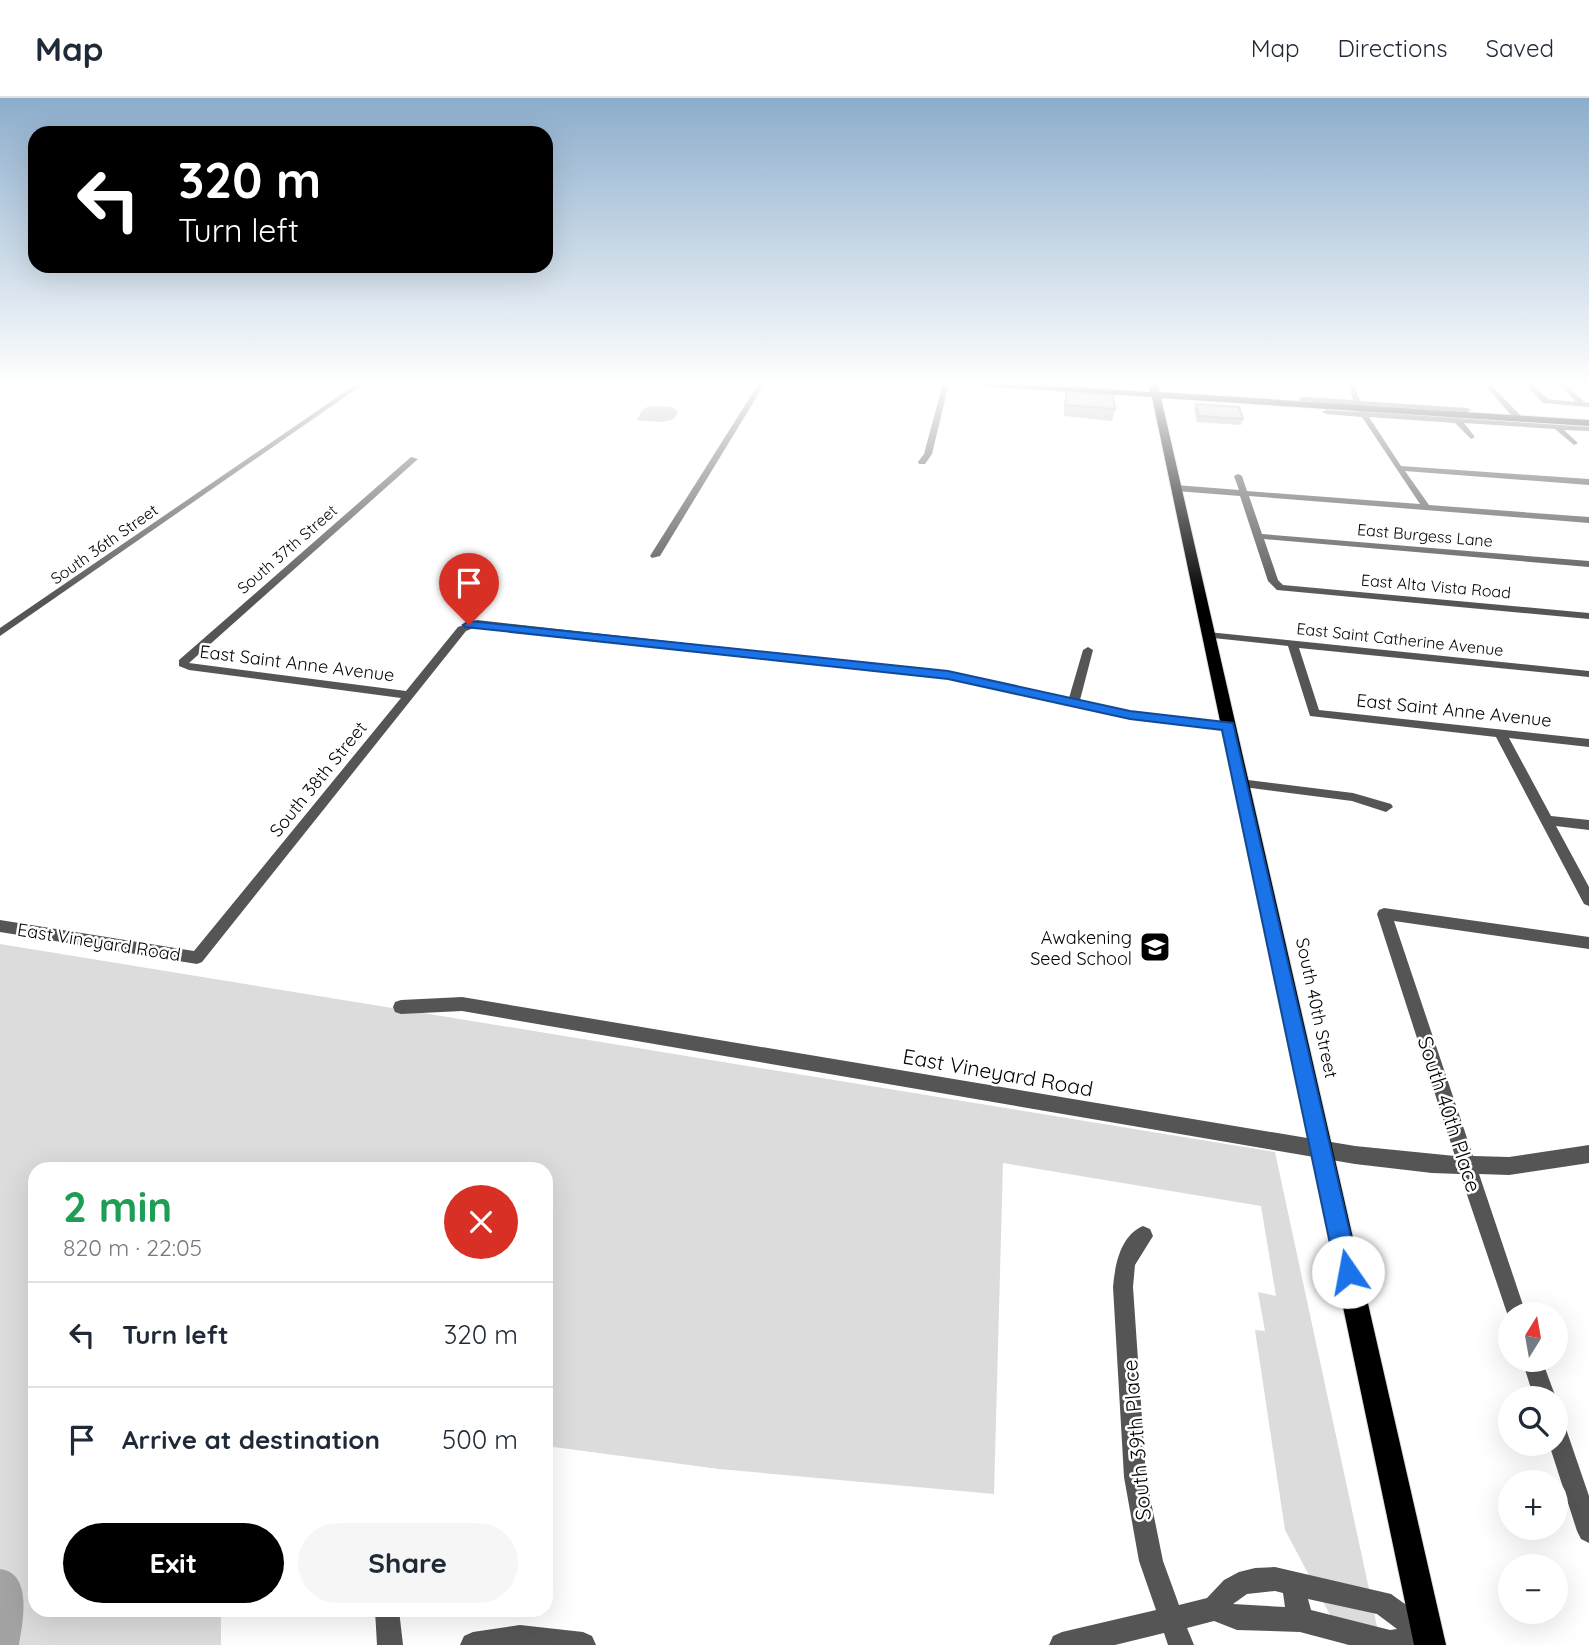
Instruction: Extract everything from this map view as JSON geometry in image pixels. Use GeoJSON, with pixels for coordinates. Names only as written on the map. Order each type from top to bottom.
{"type":"FeatureCollection","features":[{"type":"Feature","properties":{"kind":"main road","name":"South 40th Street"},"geometry":{"type":"LineString","coordinates":[[1169,455],[1429,1641]]}},
{"type":"Feature","properties":{"kind":"street","name":"South 36th Street"},"geometry":{"type":"LineString","coordinates":[[0,634],[258,455]]}},
{"type":"Feature","properties":{"kind":"street"},"geometry":{"type":"LineString","coordinates":[[655,555],[717,455]]}},
{"type":"Feature","properties":{"kind":"street"},"geometry":{"type":"LineString","coordinates":[[922,462],[927,455]]}},
{"type":"Feature","properties":{"kind":"street"},"geometry":{"type":"LineString","coordinates":[[1392,455],[1426,507]]}},
{"type":"Feature","properties":{"kind":"street","name":"South 37th Street"},"geometry":{"type":"LineString","coordinates":[[183,664],[184,660],[414,459]]}},
{"type":"Feature","properties":{"kind":"street"},"geometry":{"type":"LineString","coordinates":[[1400,468],[1589,482]]}},
{"type":"Feature","properties":{"kind":"street"},"geometry":{"type":"LineString","coordinates":[[1238,475],[1258,536]]}},
{"type":"Feature","properties":{"kind":"street"},"geometry":{"type":"LineString","coordinates":[[1176,488],[1589,520]]}},
{"type":"Feature","properties":{"kind":"street","name":"East Burgess Lane"},"geometry":{"type":"LineString","coordinates":[[1258,536],[1589,564]]}},
{"type":"Feature","properties":{"kind":"street","name":"East Alta Vista Road"},"geometry":{"type":"LineString","coordinates":[[1258,536],[1273,581],[1280,588],[1589,616]]}},
{"type":"Feature","properties":{"kind":"street","name":"South 38th Street"},"geometry":{"type":"LineString","coordinates":[[197,958],[408,695],[462,629],[469,625],[948,675],[1073,703]]}},
{"type":"Feature","properties":{"kind":"street","name":"East Saint Catherine Avenue"},"geometry":{"type":"LineString","coordinates":[[1208,635],[1589,674]]}},
{"type":"Feature","properties":{"kind":"street","name":"East Saint Anne Avenue"},"geometry":{"type":"LineString","coordinates":[[1293,644],[1314,713],[1589,743]]}},
{"type":"Feature","properties":{"kind":"street"},"geometry":{"type":"LineString","coordinates":[[1088,650],[1073,703],[1130,715],[1228,726]]}},
{"type":"Feature","properties":{"kind":"street","name":"East Saint Anne Avenue"},"geometry":{"type":"LineString","coordinates":[[183,664],[189,667],[408,695]]}},
{"type":"Feature","properties":{"kind":"street"},"geometry":{"type":"LineString","coordinates":[[1500,733],[1589,900]]}},
{"type":"Feature","properties":{"kind":"street"},"geometry":{"type":"LineString","coordinates":[[1240,783],[1353,797],[1386,807]]}},
{"type":"Feature","properties":{"kind":"street"},"geometry":{"type":"LineString","coordinates":[[1547,820],[1589,825]]}},
{"type":"Feature","properties":{"kind":"street","name":"South 40th Place"},"geometry":{"type":"LineString","coordinates":[[1513,1302],[1384,914],[1589,943]]}},
{"type":"Feature","properties":{"kind":"street","name":"East Vineyard Road"},"geometry":{"type":"LineString","coordinates":[[0,926],[197,958]]}},
{"type":"Feature","properties":{"kind":"street","name":"East Vineyard Road"},"geometry":{"type":"LineString","coordinates":[[401,1007],[461,1004],[1321,1150],[1467,1166],[1509,1166],[1589,1154]]}},
{"type":"Feature","properties":{"kind":"street","name":"South 39th Place"},"geometry":{"type":"LineString","coordinates":[[1143,1236],[1125,1262],[1123,1287],[1135,1477],[1151,1561],[1181,1645]]}},
{"type":"Feature","properties":{"kind":"street"},"geometry":{"type":"LineString","coordinates":[[1564,1456],[1589,1531]]}},
{"type":"Feature","properties":{"kind":"street"},"geometry":{"type":"LineString","coordinates":[[1214,1609],[1226,1591],[1257,1579],[1293,1583],[1382,1603],[1429,1641]]}},
{"type":"Feature","properties":{"kind":"street"},"geometry":{"type":"LineString","coordinates":[[1293,1583],[1300,1620]]}},
{"type":"Feature","properties":{"kind":"street"},"geometry":{"type":"LineString","coordinates":[[1062,1645],[1214,1609],[1237,1618],[1300,1620],[1390,1643],[1429,1641]]}},
{"type":"Feature","properties":{"kind":"street"},"geometry":{"type":"LineString","coordinates":[[388,1617],[390,1645]]}},
{"type":"Feature","properties":{"kind":"street"},"geometry":{"type":"LineString","coordinates":[[473,1645],[520,1638],[583,1645]]}},
{"type":"Feature","properties":{"kind":"shaded area"},"geometry":{"type":"Polygon","coordinates":[[[0,944],[1275,1152],[1381,1645],[1346,1645],[1285,1530],[1255,1330],[1265,1331],[1258,1292],[1276,1296],[1261,1206],[1003,1163],[994,1494],[719,1469],[553,1447],[553,1162],[28,1162],[28,1617],[221,1617],[221,1645],[0,1645],[0,944]]]}},
{"type":"Feature","properties":{"kind":"shaded area"},"geometry":{"type":"Polygon","coordinates":[[[0,1569],[10,1572],[22,1589],[23,1612],[19,1645],[0,1645],[0,1569]]]}},
{"type":"Feature","properties":{"kind":"place","name":"Awakening Seed School"},"geometry":{"type":"Point","coordinates":[1155,947]}},
{"type":"Feature","properties":{"kind":"route"},"geometry":{"type":"LineString","coordinates":[[469,625],[569,633],[948,675],[1130,715],[1228,726],[1348,1272]]}}]}
